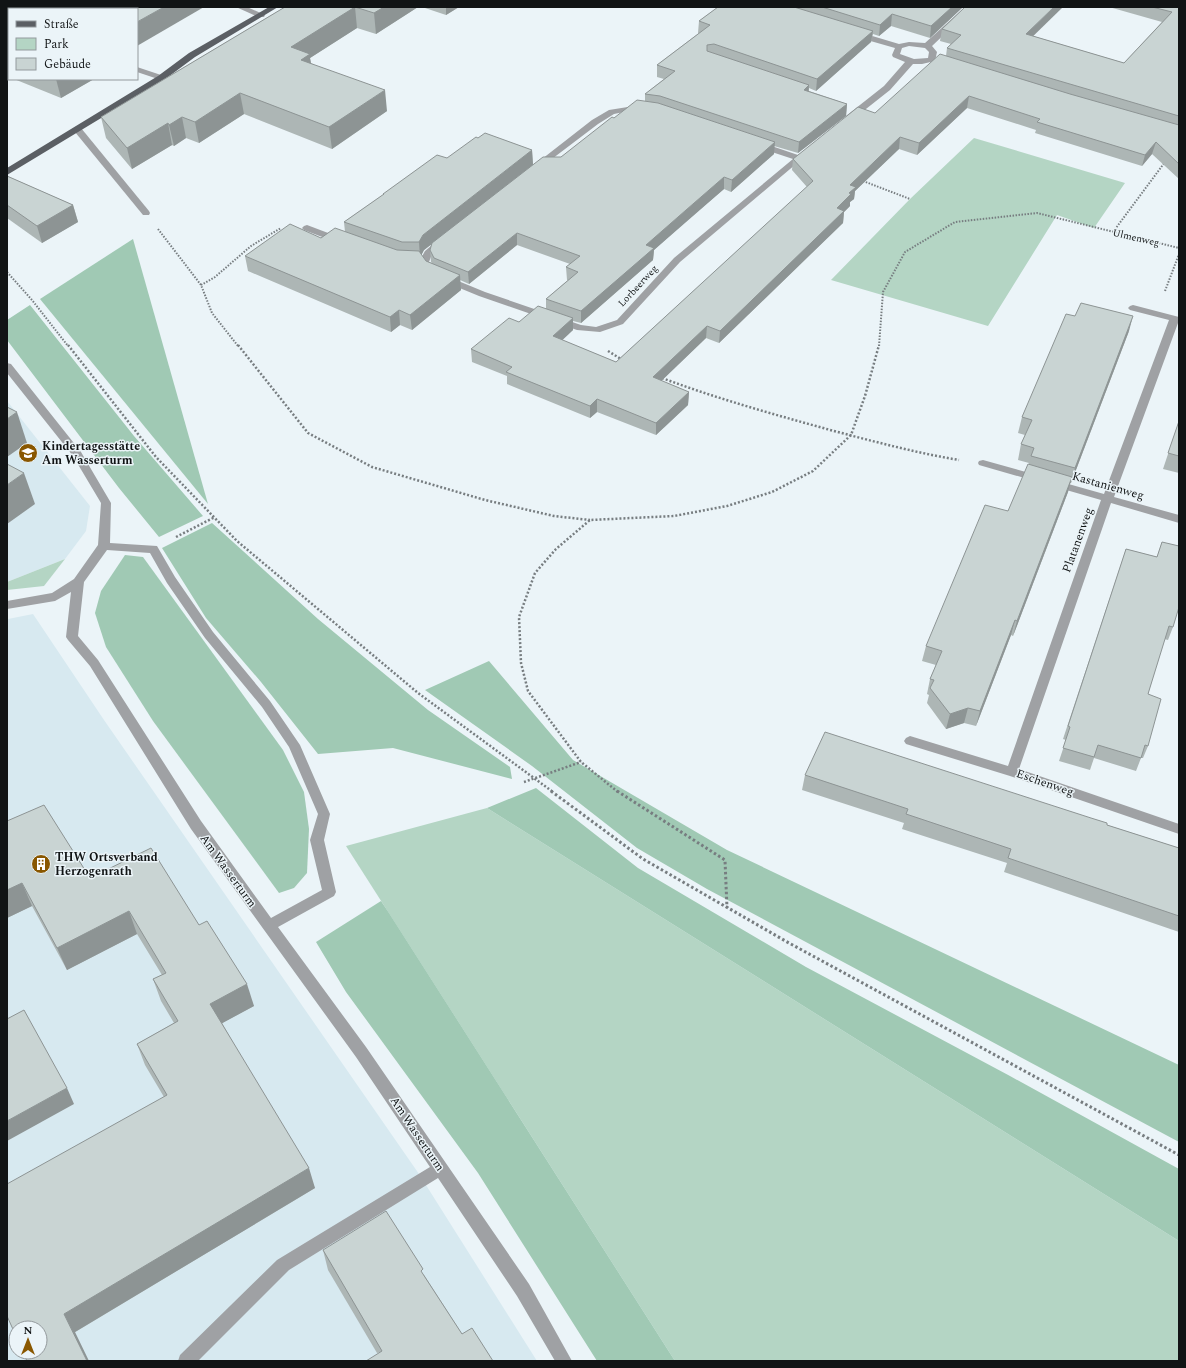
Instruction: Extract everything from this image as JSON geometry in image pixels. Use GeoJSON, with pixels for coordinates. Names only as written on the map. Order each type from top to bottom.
{"type":"FeatureCollection","features":[{"type":"Feature","properties":{"kind":"main road"},"geometry":{"type":"LineString","coordinates":[[7,172],[78,130],[161,78],[192,56],[274,7]]}},
{"type":"Feature","properties":{"kind":"street"},"geometry":{"type":"LineString","coordinates":[[240,7],[260,15]]}},
{"type":"Feature","properties":{"kind":"street"},"geometry":{"type":"LineString","coordinates":[[927,46],[969,7]]}},
{"type":"Feature","properties":{"kind":"street"},"geometry":{"type":"LineString","coordinates":[[847,31],[899,47],[910,44],[927,46],[933,52],[936,60],[910,62],[896,55],[899,47]]}},
{"type":"Feature","properties":{"kind":"street"},"geometry":{"type":"LineString","coordinates":[[842,124],[857,108],[887,88],[910,62]]}},
{"type":"Feature","properties":{"kind":"street"},"geometry":{"type":"LineString","coordinates":[[138,69],[161,78]]}},
{"type":"Feature","properties":{"kind":"street"},"geometry":{"type":"LineString","coordinates":[[529,172],[595,122],[612,112],[634,108],[646,110]]}},
{"type":"Feature","properties":{"kind":"street"},"geometry":{"type":"LineString","coordinates":[[78,130],[146,213]]}},
{"type":"Feature","properties":{"kind":"street"},"geometry":{"type":"LineString","coordinates":[[749,141],[799,158]]}},
{"type":"Feature","properties":{"kind":"street","name":"Lorbeerweg"},"geometry":{"type":"LineString","coordinates":[[446,238],[428,253],[421,262],[431,273],[482,294],[580,328],[598,330],[620,322],[677,260],[811,148]]}},
{"type":"Feature","properties":{"kind":"street"},"geometry":{"type":"LineString","coordinates":[[307,228],[347,243]]}},
{"type":"Feature","properties":{"kind":"street"},"geometry":{"type":"LineString","coordinates":[[1133,308],[1156,315],[1177,319]]}},
{"type":"Feature","properties":{"kind":"street","name":"Platanenweg"},"geometry":{"type":"LineString","coordinates":[[1012,772],[1048,663],[1107,499],[1177,319]]}},
{"type":"Feature","properties":{"kind":"street"},"geometry":{"type":"LineString","coordinates":[[7,366],[77,454],[106,503],[104,546],[152,549],[170,580],[209,635],[266,704],[294,745],[324,814],[317,840],[329,892],[268,926]]}},
{"type":"Feature","properties":{"kind":"street","name":"Kastanienweg"},"geometry":{"type":"LineString","coordinates":[[983,463],[1179,520]]}},
{"type":"Feature","properties":{"kind":"street","name":"Am Wasserturm"},"geometry":{"type":"LineString","coordinates":[[104,546],[78,582],[72,637],[94,663],[196,825],[361,1052],[522,1290],[564,1361]]}},
{"type":"Feature","properties":{"kind":"street"},"geometry":{"type":"LineString","coordinates":[[7,605],[55,597],[78,582]]}},
{"type":"Feature","properties":{"kind":"street","name":"Eschenweg"},"geometry":{"type":"LineString","coordinates":[[910,741],[1012,772],[1179,829]]}},
{"type":"Feature","properties":{"kind":"street"},"geometry":{"type":"LineString","coordinates":[[186,1361],[283,1265],[440,1169]]}},
{"type":"Feature","properties":{"kind":"path"},"geometry":{"type":"LineString","coordinates":[[1113,232],[1166,160]]}},
{"type":"Feature","properties":{"kind":"path"},"geometry":{"type":"LineString","coordinates":[[858,180],[910,199]]}},
{"type":"Feature","properties":{"kind":"path"},"geometry":{"type":"LineString","coordinates":[[146,213],[201,285],[212,313],[308,433],[372,467],[485,500],[554,516],[590,520],[674,516],[727,506],[772,492],[813,471],[851,435]]}},
{"type":"Feature","properties":{"kind":"path","name":"Ulmenweg"},"geometry":{"type":"LineString","coordinates":[[851,435],[865,396],[879,349],[883,292],[906,252],[955,222],[1037,213],[1179,248]]}},
{"type":"Feature","properties":{"kind":"path"},"geometry":{"type":"LineString","coordinates":[[201,285],[209,283],[235,259],[280,228],[292,225],[307,228]]}},
{"type":"Feature","properties":{"kind":"path"},"geometry":{"type":"LineString","coordinates":[[1156,315],[1179,254]]}},
{"type":"Feature","properties":{"kind":"path"},"geometry":{"type":"LineString","coordinates":[[7,272],[32,300],[156,457],[237,541],[418,693],[643,859],[727,908],[1179,1154]]}},
{"type":"Feature","properties":{"kind":"path"},"geometry":{"type":"LineString","coordinates":[[580,328],[607,351],[625,361]]}},
{"type":"Feature","properties":{"kind":"path"},"geometry":{"type":"LineString","coordinates":[[658,376],[703,394],[851,435],[934,457],[983,463]]}},
{"type":"Feature","properties":{"kind":"path"},"geometry":{"type":"LineString","coordinates":[[152,549],[215,517]]}},
{"type":"Feature","properties":{"kind":"path"},"geometry":{"type":"LineString","coordinates":[[590,520],[556,549],[535,573],[518,617],[521,663],[528,690],[581,762],[613,789],[725,860],[727,908]]}},
{"type":"Feature","properties":{"kind":"path"},"geometry":{"type":"LineString","coordinates":[[524,782],[581,762]]}},
{"type":"Feature","properties":{"kind":"shaded area","name":"Kindertagesstätte Am Wasserturm"},"geometry":{"type":"Polygon","coordinates":[[[7,401],[90,506],[86,531],[65,559],[7,582],[7,401]]]}},
{"type":"Feature","properties":{"kind":"shaded area"},"geometry":{"type":"Polygon","coordinates":[[[33,614],[104,720],[419,1174],[537,1361],[7,1361],[7,616],[8,619],[33,614]]]}},
{"type":"Feature","properties":{"kind":"green space"},"geometry":{"type":"Polygon","coordinates":[[[974,138],[1125,183],[1094,228],[1057,215],[988,326],[831,280],[910,199],[974,138]]]}},
{"type":"Feature","properties":{"kind":"green space"},"geometry":{"type":"Polygon","coordinates":[[[133,239],[208,504],[40,299],[133,239]]]}},
{"type":"Feature","properties":{"kind":"green space"},"geometry":{"type":"Polygon","coordinates":[[[30,305],[134,436],[203,516],[159,537],[119,488],[7,340],[7,320],[30,305]]]}},
{"type":"Feature","properties":{"kind":"green space"},"geometry":{"type":"Polygon","coordinates":[[[212,523],[318,619],[428,710],[510,767],[512,779],[393,748],[318,754],[261,682],[206,618],[162,548],[212,523]]]}},
{"type":"Feature","properties":{"kind":"green space"},"geometry":{"type":"Polygon","coordinates":[[[125,555],[143,557],[283,750],[304,792],[309,829],[307,873],[294,888],[279,893],[153,721],[106,647],[95,613],[101,591],[125,555]]]}},
{"type":"Feature","properties":{"kind":"green space"},"geometry":{"type":"Polygon","coordinates":[[[65,559],[44,586],[7,590],[7,582],[65,559]]]}},
{"type":"Feature","properties":{"kind":"green space"},"geometry":{"type":"Polygon","coordinates":[[[489,661],[573,760],[727,850],[1179,1065],[1179,1142],[707,889],[637,848],[532,766],[425,690],[489,661]]]}},
{"type":"Feature","properties":{"kind":"green space"},"geometry":{"type":"Polygon","coordinates":[[[536,788],[638,868],[806,967],[1010,1076],[1179,1169],[1179,1241],[487,808],[536,788]]]}},
{"type":"Feature","properties":{"kind":"green space"},"geometry":{"type":"Polygon","coordinates":[[[487,808],[1179,1241],[1179,1361],[675,1361],[346,846],[487,808]]]}},
{"type":"Feature","properties":{"kind":"green space"},"geometry":{"type":"Polygon","coordinates":[[[381,901],[675,1361],[597,1361],[478,1173],[346,992],[316,942],[381,901]]]}},
{"type":"Feature","properties":{"kind":"building"},"geometry":{"type":"Polygon","coordinates":[[[7,7],[164,7],[138,21],[138,8],[8,8],[7,58],[7,7]]]}},
{"type":"Feature","properties":{"kind":"building"},"geometry":{"type":"Polygon","coordinates":[[[285,7],[355,7],[291,47],[310,54],[301,60],[385,90],[329,127],[240,93],[195,122],[182,117],[169,125],[168,123],[127,148],[101,117],[285,7]]]}},
{"type":"Feature","properties":{"kind":"building"},"geometry":{"type":"Polygon","coordinates":[[[355,7],[384,7],[374,13],[355,7]]]}},
{"type":"Feature","properties":{"kind":"building"},"geometry":{"type":"Polygon","coordinates":[[[718,7],[794,7],[873,31],[817,79],[714,44],[707,45],[707,51],[809,85],[804,90],[847,104],[799,142],[660,96],[645,94],[675,71],[657,65],[710,25],[699,21],[718,7]]]}},
{"type":"Feature","properties":{"kind":"building"},"geometry":{"type":"Polygon","coordinates":[[[822,7],[952,7],[931,26],[892,14],[880,25],[822,7]]]}},
{"type":"Feature","properties":{"kind":"building"},"geometry":{"type":"Polygon","coordinates":[[[965,7],[1054,7],[1026,34],[1124,63],[1172,12],[1152,7],[1179,7],[1179,116],[947,48],[961,35],[942,29],[965,7]]]}},
{"type":"Feature","properties":{"kind":"building"},"geometry":{"type":"Polygon","coordinates":[[[940,54],[1070,94],[1179,125],[1179,164],[1156,142],[1145,155],[1037,122],[1040,119],[969,96],[919,143],[900,137],[850,185],[856,187],[837,208],[844,211],[720,331],[707,326],[653,377],[689,392],[656,423],[597,399],[590,406],[506,372],[512,367],[471,349],[509,318],[519,322],[538,306],[573,318],[553,336],[616,362],[813,181],[793,159],[858,107],[875,113],[940,54]]]}},
{"type":"Feature","properties":{"kind":"building"},"geometry":{"type":"Polygon","coordinates":[[[637,100],[658,103],[775,142],[732,180],[724,177],[686,210],[646,245],[654,248],[581,311],[546,299],[578,272],[566,267],[580,256],[517,233],[468,272],[434,258],[430,250],[432,243],[543,157],[561,157],[612,117],[614,118],[637,100]]]}},
{"type":"Feature","properties":{"kind":"building"},"geometry":{"type":"Polygon","coordinates":[[[485,133],[532,150],[423,235],[419,242],[402,242],[344,222],[437,155],[447,158],[476,137],[478,138],[485,133]]]}},
{"type":"Feature","properties":{"kind":"building"},"geometry":{"type":"Polygon","coordinates":[[[7,176],[73,205],[37,226],[7,205],[7,176]]]}},
{"type":"Feature","properties":{"kind":"building"},"geometry":{"type":"Polygon","coordinates":[[[290,224],[321,238],[335,228],[397,250],[419,251],[426,261],[460,275],[410,315],[399,310],[390,317],[245,256],[290,224]]]}},
{"type":"Feature","properties":{"kind":"building"},"geometry":{"type":"Polygon","coordinates":[[[1081,303],[1133,316],[1075,468],[1031,456],[1034,448],[1021,444],[1032,420],[1022,417],[1066,314],[1075,316],[1081,303]]]}},
{"type":"Feature","properties":{"kind":"building"},"geometry":{"type":"Polygon","coordinates":[[[7,407],[17,412],[7,419],[7,407]]]}},
{"type":"Feature","properties":{"kind":"building"},"geometry":{"type":"Polygon","coordinates":[[[1179,421],[1179,456],[1168,453],[1179,421]]]}},
{"type":"Feature","properties":{"kind":"building"},"geometry":{"type":"Polygon","coordinates":[[[7,464],[24,473],[7,485],[7,464]]]}},
{"type":"Feature","properties":{"kind":"building"},"geometry":{"type":"Polygon","coordinates":[[[1028,464],[1072,477],[1017,621],[1015,620],[980,711],[968,708],[950,714],[930,688],[934,680],[930,679],[942,651],[926,646],[985,505],[1008,511],[1028,464]]]}},
{"type":"Feature","properties":{"kind":"building"},"geometry":{"type":"Polygon","coordinates":[[[1162,542],[1179,546],[1179,607],[1173,627],[1169,626],[1148,694],[1161,699],[1148,746],[1145,745],[1141,758],[1098,745],[1094,757],[1063,748],[1070,727],[1068,726],[1126,549],[1157,557],[1162,542]]]}},
{"type":"Feature","properties":{"kind":"building"},"geometry":{"type":"Polygon","coordinates":[[[825,732],[1107,823],[1107,825],[1179,848],[1179,916],[1008,858],[1011,849],[906,814],[908,809],[805,775],[825,732]]]}},
{"type":"Feature","properties":{"kind":"building"},"geometry":{"type":"Polygon","coordinates":[[[44,805],[90,878],[151,848],[199,925],[207,921],[247,984],[210,1004],[309,1168],[64,1314],[87,1361],[27,1361],[48,1360],[48,1320],[9,1320],[7,1316],[7,1184],[167,1095],[137,1044],[178,1021],[153,979],[166,973],[129,911],[57,948],[22,883],[7,890],[7,821],[44,805]]]}},
{"type":"Feature","properties":{"kind":"building"},"geometry":{"type":"Polygon","coordinates":[[[24,1010],[67,1088],[7,1121],[7,1019],[24,1010]]]}},
{"type":"Feature","properties":{"kind":"building"},"geometry":{"type":"Polygon","coordinates":[[[386,1211],[423,1269],[421,1271],[462,1334],[472,1328],[493,1361],[366,1361],[382,1351],[323,1250],[386,1211]]]}},
{"type":"Feature","properties":{"kind":"place","name":"Kindertagesstätte Am Wasserturm"},"geometry":{"type":"Point","coordinates":[28,453]}},
{"type":"Feature","properties":{"kind":"place","name":"THW Ortsverband Herzogenrath"},"geometry":{"type":"Point","coordinates":[41,864]}}]}
